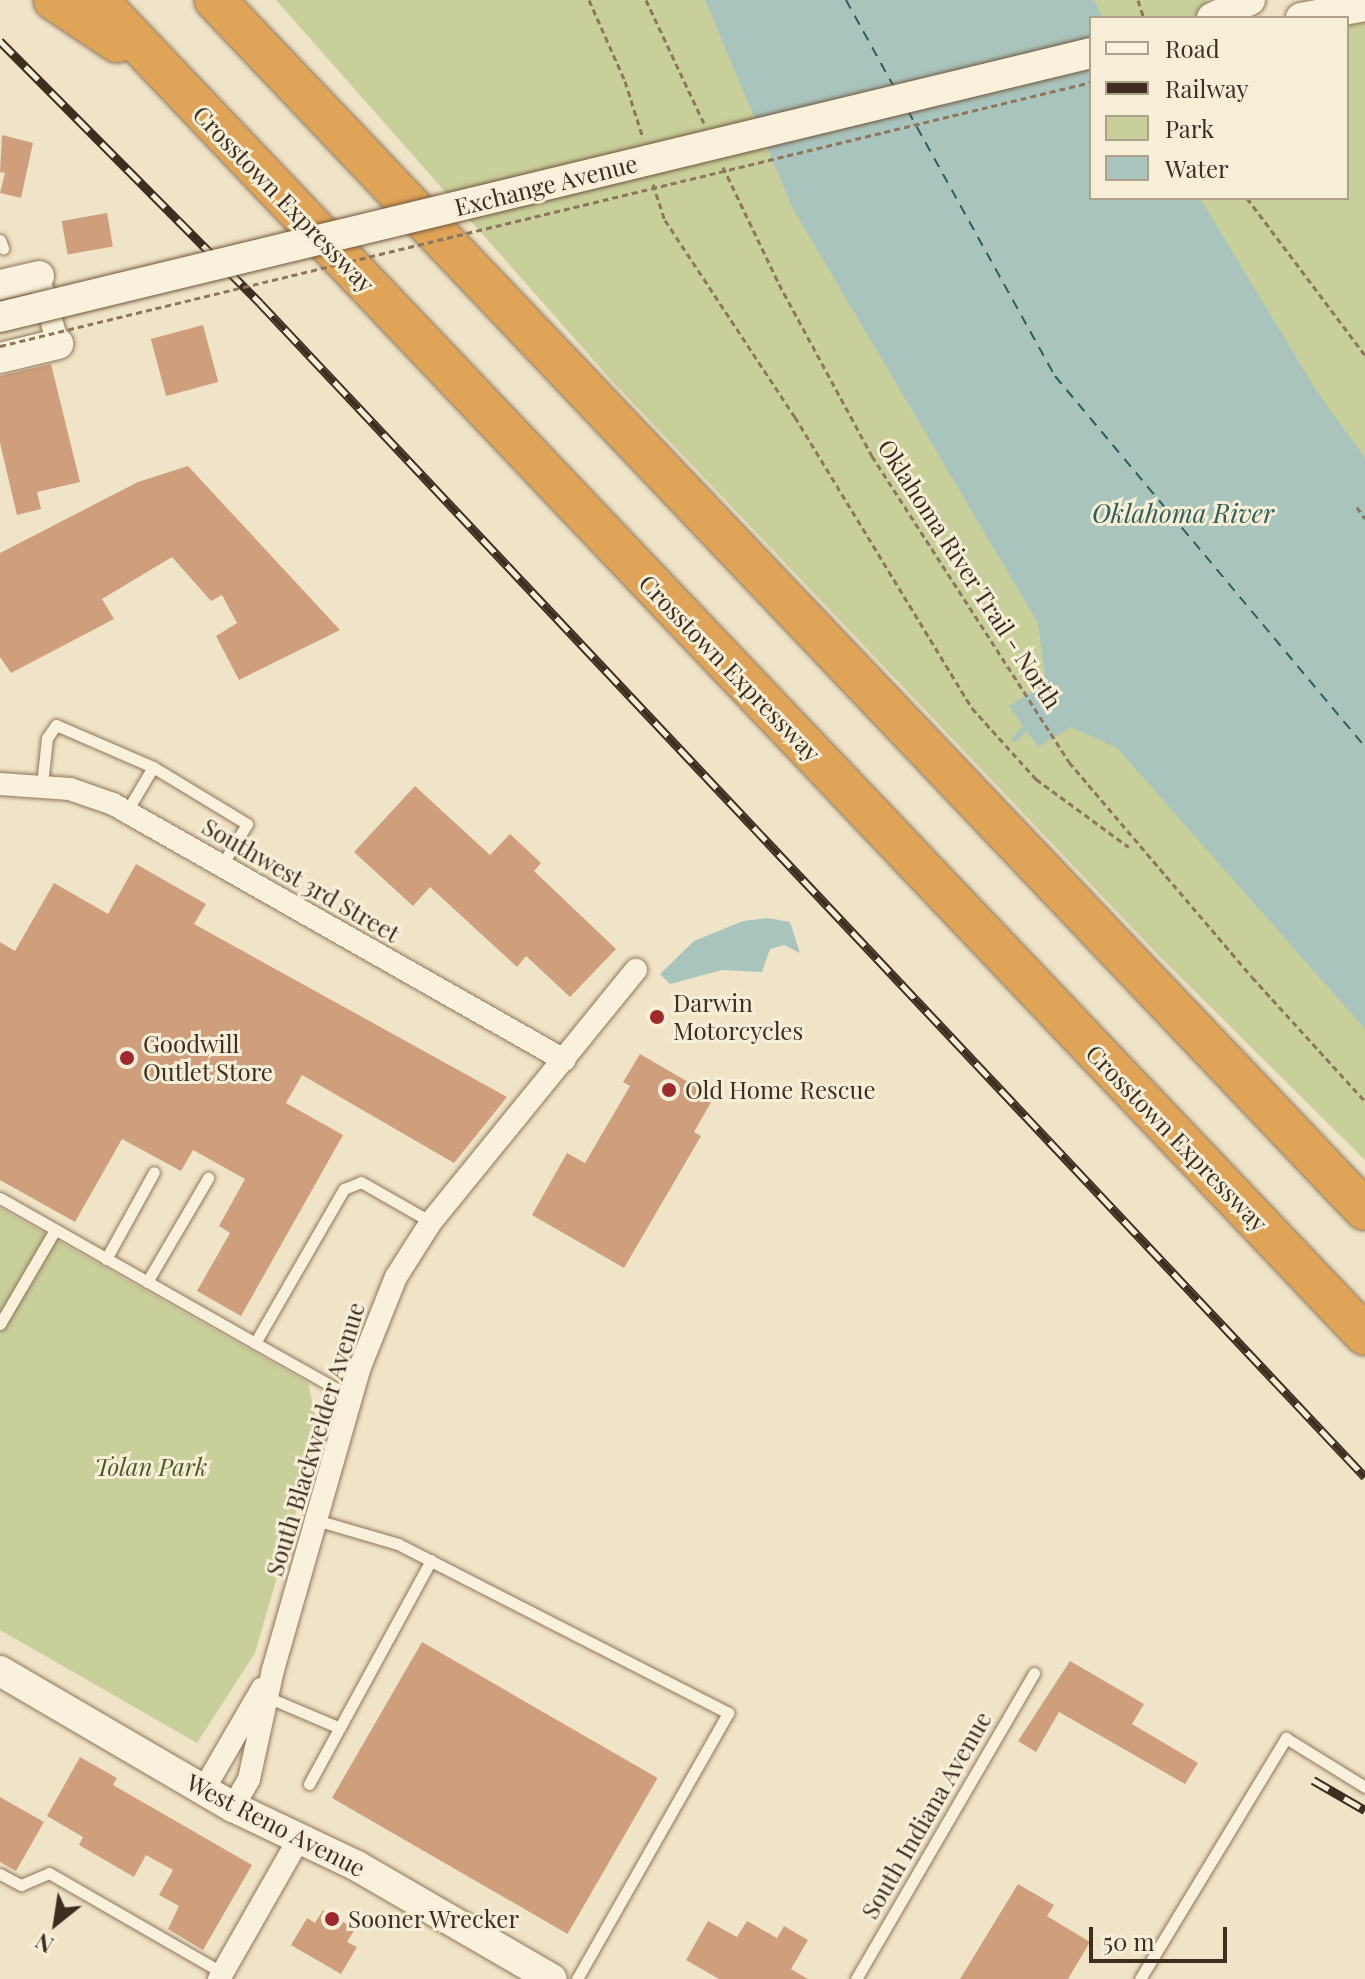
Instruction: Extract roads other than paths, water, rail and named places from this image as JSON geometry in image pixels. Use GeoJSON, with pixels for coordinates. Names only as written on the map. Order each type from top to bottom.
{"type":"FeatureCollection","features":[{"type":"Feature","properties":{"kind":"highway"},"geometry":{"type":"LineString","coordinates":[[54,0],[163,73]]}},
{"type":"Feature","properties":{"kind":"highway","name":"Crosstown Expressway"},"geometry":{"type":"LineString","coordinates":[[97,0],[163,73],[1365,1335]]}},
{"type":"Feature","properties":{"kind":"highway"},"geometry":{"type":"LineString","coordinates":[[215,0],[1365,1210]]}},
{"type":"Feature","properties":{"kind":"highway"},"geometry":{"type":"LineString","coordinates":[[247,0],[391,187]]}},
{"type":"Feature","properties":{"kind":"main road"},"geometry":{"type":"LineString","coordinates":[[1216,16],[1250,0]]}},
{"type":"Feature","properties":{"kind":"main road"},"geometry":{"type":"LineString","coordinates":[[1312,16],[1365,6]]}},
{"type":"Feature","properties":{"kind":"main road","name":"Exchange Avenue"},"geometry":{"type":"LineString","coordinates":[[0,317],[1089,53]]}},
{"type":"Feature","properties":{"kind":"main road"},"geometry":{"type":"LineString","coordinates":[[0,285],[39,276]]}},
{"type":"Feature","properties":{"kind":"main road"},"geometry":{"type":"LineString","coordinates":[[0,358],[58,344]]}},
{"type":"Feature","properties":{"kind":"main road","name":"West Reno Avenue"},"geometry":{"type":"LineString","coordinates":[[0,1671],[233,1807],[300,1837],[552,1979]]}},
{"type":"Feature","properties":{"kind":"street"},"geometry":{"type":"LineString","coordinates":[[39,276],[58,344]]}},
{"type":"Feature","properties":{"kind":"street","name":"Southwest 3rd Street"},"geometry":{"type":"LineString","coordinates":[[0,784],[42,784],[86,793],[127,811],[564,1060]]}},
{"type":"Feature","properties":{"kind":"street","name":"South Blackwelder Avenue"},"geometry":{"type":"LineString","coordinates":[[233,1807],[249,1779],[273,1670],[353,1392],[384,1302],[431,1222],[636,970]]}},
{"type":"Feature","properties":{"kind":"street","name":"South Blackwelder Avenue"},"geometry":{"type":"LineString","coordinates":[[204,1789],[273,1670]]}},
{"type":"Feature","properties":{"kind":"street"},"geometry":{"type":"LineString","coordinates":[[221,1976],[300,1837]]}},
{"type":"Feature","properties":{"kind":"lane"},"geometry":{"type":"LineString","coordinates":[[42,784],[47,738],[56,725],[153,767],[247,824],[222,865]]}},
{"type":"Feature","properties":{"kind":"lane"},"geometry":{"type":"LineString","coordinates":[[127,811],[153,767]]}},
{"type":"Feature","properties":{"kind":"lane"},"geometry":{"type":"LineString","coordinates":[[106,1259],[154,1172]]}},
{"type":"Feature","properties":{"kind":"lane"},"geometry":{"type":"LineString","coordinates":[[147,1282],[208,1178]]}},
{"type":"Feature","properties":{"kind":"lane"},"geometry":{"type":"LineString","coordinates":[[255,1343],[344,1189],[361,1182],[431,1222]]}},
{"type":"Feature","properties":{"kind":"lane"},"geometry":{"type":"LineString","coordinates":[[0,1198],[337,1389],[353,1392]]}},
{"type":"Feature","properties":{"kind":"lane"},"geometry":{"type":"LineString","coordinates":[[0,1324],[55,1230]]}},
{"type":"Feature","properties":{"kind":"lane"},"geometry":{"type":"LineString","coordinates":[[316,1520],[398,1544],[728,1713],[577,1979]]}},
{"type":"Feature","properties":{"kind":"lane"},"geometry":{"type":"LineString","coordinates":[[309,1784],[431,1560]]}},
{"type":"Feature","properties":{"kind":"lane","name":"South Indiana Avenue"},"geometry":{"type":"LineString","coordinates":[[856,1979],[1034,1673]]}},
{"type":"Feature","properties":{"kind":"lane"},"geometry":{"type":"LineString","coordinates":[[267,1697],[340,1728]]}},
{"type":"Feature","properties":{"kind":"lane"},"geometry":{"type":"LineString","coordinates":[[1140,1979],[1286,1738],[1365,1787]]}},
{"type":"Feature","properties":{"kind":"lane"},"geometry":{"type":"LineString","coordinates":[[0,1874],[21,1885],[49,1873],[221,1976]]}},
{"type":"Feature","properties":{"kind":"water","name":"Oklahoma River"},"geometry":{"type":"Polygon","coordinates":[[[705,0],[1094,0],[1102,16],[1089,16],[1089,200],[1201,200],[1316,390],[1365,458],[1365,1029],[1117,748],[1071,727],[1038,747],[1009,706],[1046,683],[1038,623],[793,209],[705,0]]]}},
{"type":"Feature","properties":{"kind":"water"},"geometry":{"type":"Polygon","coordinates":[[[767,918],[790,922],[800,953],[784,945],[770,949],[762,972],[722,970],[670,984],[660,974],[694,941],[743,921],[767,918]]]}},
{"type":"Feature","properties":{"kind":"waterway"},"geometry":{"type":"LineString","coordinates":[[1015,739],[1029,724]]}},
{"type":"Feature","properties":{"kind":"railway"},"geometry":{"type":"LineString","coordinates":[[0,41],[260,303],[1365,1477]]}},
{"type":"Feature","properties":{"kind":"railway"},"geometry":{"type":"LineString","coordinates":[[1313,1780],[1365,1810]]}},
{"type":"Feature","properties":{"kind":"place","name":"Darwin Motorcycles"},"geometry":{"type":"Point","coordinates":[657,1017]}},
{"type":"Feature","properties":{"kind":"place","name":"Goodwill Outlet Store"},"geometry":{"type":"Point","coordinates":[127,1058]}},
{"type":"Feature","properties":{"kind":"place","name":"Old Home Rescue"},"geometry":{"type":"Point","coordinates":[669,1090]}},
{"type":"Feature","properties":{"kind":"place","name":"Sooner Wrecker"},"geometry":{"type":"Point","coordinates":[332,1919]}},
{"type":"Feature","properties":{"kind":"park label","name":"Tolan Park"},"geometry":{"type":"Point","coordinates":[151,1467]}}]}
